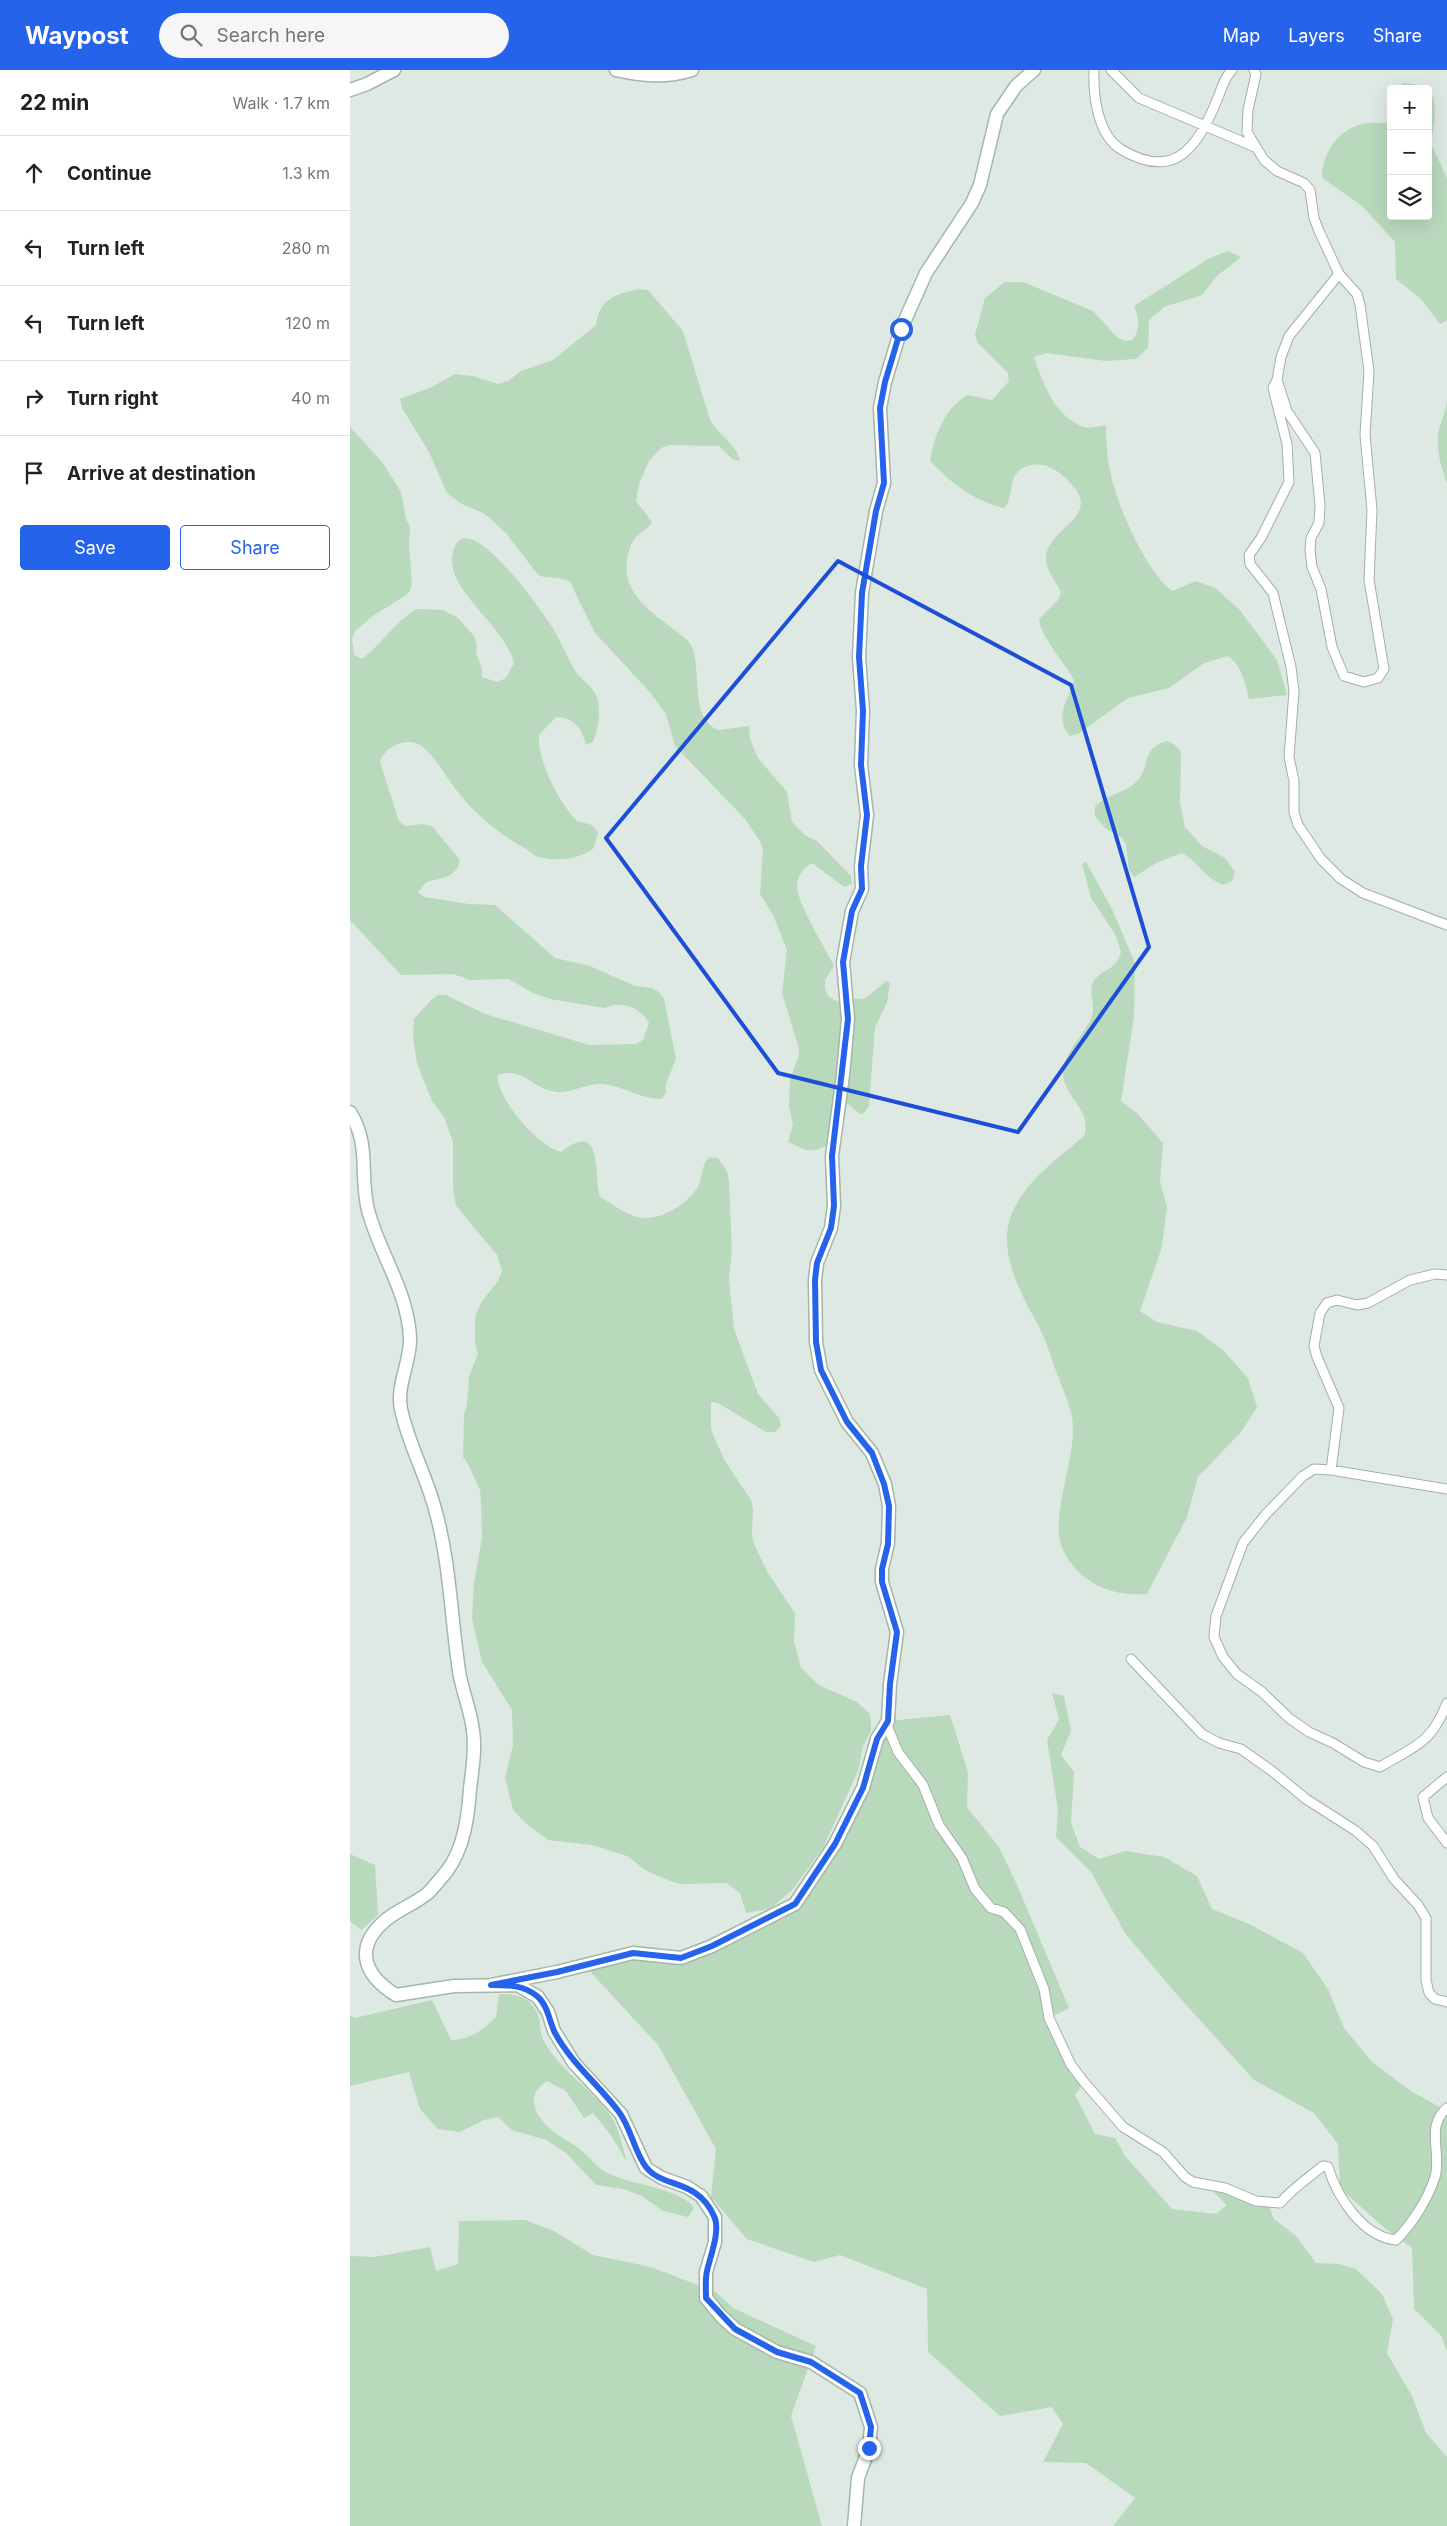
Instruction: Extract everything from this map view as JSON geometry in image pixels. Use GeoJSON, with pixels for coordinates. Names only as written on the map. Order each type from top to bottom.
{"type":"FeatureCollection","features":[{"type":"Feature","properties":{"kind":"street"},"geometry":{"type":"LineString","coordinates":[[350,90],[367,84],[394,70]]}},
{"type":"Feature","properties":{"kind":"street"},"geometry":{"type":"LineString","coordinates":[[616,70],[635,74],[671,76],[692,70]]}},
{"type":"Feature","properties":{"kind":"street"},"geometry":{"type":"LineString","coordinates":[[1034,70],[1016,86],[997,114],[980,184],[972,203],[926,273],[901,329],[885,382],[880,408],[884,483],[876,511],[862,593],[859,657],[863,711],[861,765],[867,815],[861,866],[862,889],[852,911],[843,962],[848,1019],[832,1156],[834,1206],[831,1228],[817,1263],[815,1280],[816,1342],[821,1370],[847,1422],[872,1453],[884,1484],[889,1506],[888,1544],[882,1569],[882,1582],[897,1632],[890,1684],[888,1728],[898,1752],[923,1785],[939,1825],[962,1858],[975,1890],[991,1908],[1004,1912],[1020,1929],[1044,1989],[1049,2018],[1071,2065],[1123,2127],[1163,2152],[1185,2177],[1193,2182],[1225,2188],[1256,2201],[1280,2203],[1295,2186],[1306,2180],[1323,2166],[1328,2167],[1337,2190],[1352,2211],[1366,2226],[1383,2239],[1396,2240],[1406,2230],[1435,2177],[1436,2124],[1447,2108]]}},
{"type":"Feature","properties":{"kind":"street"},"geometry":{"type":"LineString","coordinates":[[1094,70],[1094,91],[1103,128],[1118,148],[1153,161],[1168,162],[1188,152],[1197,141],[1204,129],[1225,78],[1232,70]]}},
{"type":"Feature","properties":{"kind":"street"},"geometry":{"type":"LineString","coordinates":[[1111,70],[1139,98],[1255,147]]}},
{"type":"Feature","properties":{"kind":"street"},"geometry":{"type":"LineString","coordinates":[[1254,70],[1256,74],[1248,110],[1247,132],[1264,160],[1277,171],[1304,183],[1310,190],[1314,218],[1339,274],[1357,294],[1369,371],[1365,434],[1372,510],[1368,562],[1371,600],[1383,656],[1384,668],[1378,678],[1364,682],[1344,676],[1332,647],[1321,589],[1312,567],[1310,550],[1311,538],[1319,523],[1320,505],[1315,453],[1287,412],[1277,380]]}},
{"type":"Feature","properties":{"kind":"street"},"geometry":{"type":"LineString","coordinates":[[1339,274],[1289,336],[1281,357],[1277,380],[1272,388],[1287,444],[1289,482],[1261,538],[1249,555],[1250,564],[1273,593],[1291,668],[1294,691],[1289,757],[1294,781],[1294,812],[1298,825],[1321,859],[1341,879],[1363,893],[1447,925]]}},
{"type":"Feature","properties":{"kind":"street"},"geometry":{"type":"LineString","coordinates":[[350,1112],[356,1123],[364,1151],[364,1182],[368,1211],[397,1281],[410,1335],[410,1355],[403,1382],[400,1406],[435,1508],[446,1553],[459,1672],[474,1733],[468,1818],[459,1847],[448,1869],[427,1893],[386,1920],[372,1935],[366,1951],[367,1968],[384,1988],[396,1995],[454,1986],[518,1985],[538,1997],[548,2012],[554,2031],[574,2062],[621,2114],[646,2168],[662,2178],[687,2187],[701,2196],[716,2217],[715,2242],[706,2272],[706,2298],[735,2329],[777,2352],[811,2362],[860,2393],[871,2427],[869,2448],[858,2478],[854,2526]]}},
{"type":"Feature","properties":{"kind":"street"},"geometry":{"type":"LineString","coordinates":[[1331,1470],[1339,1408],[1314,1346],[1320,1313],[1327,1303],[1337,1300],[1357,1305],[1368,1303],[1410,1280],[1435,1274],[1447,1275]]}},
{"type":"Feature","properties":{"kind":"street"},"geometry":{"type":"LineString","coordinates":[[1447,1489],[1331,1470],[1314,1469],[1303,1476],[1266,1514],[1243,1543],[1216,1616],[1214,1637],[1223,1657],[1237,1674],[1309,1732],[1333,1743],[1364,1762],[1380,1767],[1416,1747],[1430,1736],[1447,1703]]}},
{"type":"Feature","properties":{"kind":"street"},"geometry":{"type":"LineString","coordinates":[[1131,1659],[1202,1734],[1219,1744],[1241,1750],[1272,1771],[1306,1799],[1356,1830],[1373,1846],[1394,1879],[1418,1904],[1426,1918],[1426,1980],[1429,1993],[1435,1999],[1447,2002]]}},
{"type":"Feature","properties":{"kind":"street"},"geometry":{"type":"LineString","coordinates":[[491,1985],[557,1972],[633,1953],[681,1958],[712,1946],[795,1904],[835,1844],[863,1788],[877,1739],[888,1721]]}},
{"type":"Feature","properties":{"kind":"street"},"geometry":{"type":"LineString","coordinates":[[1447,1777],[1423,1797],[1428,1818],[1447,1843]]}},
{"type":"Feature","properties":{"kind":"highlighted area"},"geometry":{"type":"Polygon","coordinates":[[[838,561],[1071,685],[1149,947],[1018,1132],[778,1073],[606,838],[838,561]]]}},
{"type":"Feature","properties":{"kind":"green space"},"geometry":{"type":"Polygon","coordinates":[[[1403,83],[1420,85],[1401,85],[1403,83]]]}},
{"type":"Feature","properties":{"kind":"green space"},"geometry":{"type":"Polygon","coordinates":[[[1432,96],[1434,101],[1435,118],[1432,138],[1432,96]]]}},
{"type":"Feature","properties":{"kind":"green space"},"geometry":{"type":"Polygon","coordinates":[[[1387,123],[1387,220],[1432,220],[1432,146],[1447,178],[1447,320],[1440,324],[1421,299],[1396,279],[1395,242],[1361,205],[1322,178],[1325,159],[1334,142],[1341,135],[1358,125],[1387,123]]]}},
{"type":"Feature","properties":{"kind":"green space"},"geometry":{"type":"Polygon","coordinates":[[[1228,251],[1241,257],[1217,276],[1202,295],[1164,307],[1149,320],[1148,348],[1136,359],[1106,361],[1046,353],[1034,357],[1051,397],[1064,415],[1085,428],[1106,425],[1111,476],[1120,505],[1143,555],[1162,582],[1172,591],[1196,581],[1215,588],[1239,609],[1277,660],[1287,695],[1249,699],[1240,670],[1228,656],[1204,663],[1169,688],[1128,698],[1078,734],[1070,736],[1065,729],[1062,715],[1074,680],[1043,633],[1039,619],[1058,600],[1061,592],[1047,566],[1046,557],[1049,547],[1077,515],[1080,507],[1080,497],[1073,486],[1059,473],[1046,466],[1034,465],[1023,468],[1016,474],[1009,499],[1004,508],[993,505],[964,490],[946,477],[930,461],[934,442],[947,415],[959,401],[967,395],[992,400],[1009,381],[1008,373],[978,343],[975,335],[985,298],[1005,282],[1023,282],[1093,311],[1117,337],[1125,341],[1133,340],[1137,332],[1138,323],[1134,306],[1208,259],[1228,251]]]}},
{"type":"Feature","properties":{"kind":"green space"},"geometry":{"type":"Polygon","coordinates":[[[638,289],[648,290],[683,331],[710,420],[735,449],[740,461],[732,459],[719,446],[669,445],[661,448],[649,461],[639,484],[636,501],[652,522],[647,529],[636,537],[630,549],[627,560],[629,583],[644,605],[683,636],[692,647],[695,657],[700,705],[710,725],[719,730],[749,726],[750,739],[758,758],[787,792],[792,822],[806,836],[817,841],[851,876],[852,884],[844,887],[812,863],[801,873],[797,884],[803,906],[834,966],[825,980],[825,989],[828,996],[836,1001],[866,998],[886,981],[890,982],[887,1003],[875,1027],[869,1106],[864,1113],[860,1114],[846,1102],[836,1135],[831,1142],[817,1150],[807,1150],[788,1142],[793,1125],[789,1106],[790,1079],[799,1055],[798,1045],[782,993],[787,950],[773,915],[760,894],[763,850],[760,841],[745,819],[675,746],[666,714],[649,691],[595,633],[570,582],[538,575],[506,533],[485,514],[460,503],[447,493],[429,452],[402,408],[400,399],[432,387],[455,374],[473,376],[498,384],[508,381],[521,371],[553,360],[596,325],[601,308],[605,303],[623,293],[638,289]]]}},
{"type":"Feature","properties":{"kind":"green space"},"geometry":{"type":"Polygon","coordinates":[[[1447,398],[1447,483],[1440,460],[1438,442],[1447,398]]]}},
{"type":"Feature","properties":{"kind":"green space"},"geometry":{"type":"Polygon","coordinates":[[[350,427],[383,463],[401,492],[406,519],[410,527],[409,547],[412,583],[410,591],[405,596],[374,615],[355,631],[352,639],[354,655],[362,659],[395,626],[417,609],[443,610],[458,618],[474,636],[477,644],[476,652],[482,669],[482,677],[497,682],[506,678],[514,663],[508,648],[463,590],[455,575],[452,561],[455,546],[463,539],[475,541],[504,565],[532,598],[552,627],[575,671],[592,688],[597,696],[599,717],[593,742],[586,745],[576,725],[568,719],[556,717],[539,735],[539,745],[545,768],[563,803],[577,821],[592,825],[598,832],[594,848],[582,855],[568,859],[546,859],[537,856],[506,837],[469,806],[432,756],[417,744],[404,742],[398,744],[386,751],[380,762],[399,821],[405,826],[423,824],[432,826],[460,860],[456,870],[449,876],[428,882],[418,892],[424,897],[469,904],[495,905],[555,958],[590,966],[635,986],[652,988],[659,992],[664,999],[676,1059],[666,1084],[666,1093],[661,1099],[646,1097],[601,1084],[555,1092],[512,1073],[498,1075],[499,1085],[504,1096],[520,1120],[541,1141],[561,1152],[575,1143],[584,1142],[590,1145],[594,1153],[600,1197],[632,1216],[645,1218],[662,1215],[686,1201],[697,1188],[701,1180],[704,1164],[709,1157],[718,1158],[727,1171],[732,1251],[729,1279],[734,1329],[758,1394],[779,1418],[781,1426],[775,1432],[766,1432],[718,1403],[711,1402],[711,1429],[725,1461],[751,1500],[754,1544],[768,1573],[795,1613],[794,1641],[801,1668],[819,1685],[857,1702],[870,1714],[871,1722],[871,1731],[863,1746],[858,1771],[824,1846],[794,1888],[768,1909],[746,1913],[740,1893],[726,1883],[682,1884],[673,1882],[648,1872],[627,1856],[592,1845],[548,1840],[528,1825],[513,1810],[505,1778],[513,1745],[512,1710],[482,1662],[472,1619],[474,1583],[482,1538],[481,1500],[480,1490],[463,1457],[464,1414],[467,1405],[469,1377],[478,1353],[475,1344],[475,1316],[482,1301],[498,1281],[502,1271],[497,1255],[456,1206],[453,1188],[453,1142],[444,1117],[432,1101],[417,1064],[413,1037],[414,1019],[431,1000],[438,995],[446,995],[485,1014],[589,1045],[636,1044],[643,1040],[649,1023],[641,1013],[624,1005],[605,1008],[550,999],[533,993],[509,979],[470,980],[453,974],[401,975],[350,920],[350,427]]]}},
{"type":"Feature","properties":{"kind":"green space"},"geometry":{"type":"Polygon","coordinates":[[[1167,741],[1181,751],[1180,802],[1185,827],[1202,846],[1225,858],[1235,872],[1232,881],[1224,885],[1210,878],[1182,853],[1158,862],[1134,877],[1129,870],[1126,845],[1121,837],[1106,829],[1095,816],[1095,807],[1100,802],[1134,784],[1142,774],[1153,748],[1167,741]]]}},
{"type":"Feature","properties":{"kind":"green space"},"geometry":{"type":"Polygon","coordinates":[[[1086,862],[1112,909],[1135,963],[1134,1017],[1121,1101],[1137,1113],[1163,1143],[1160,1182],[1167,1207],[1162,1247],[1140,1311],[1157,1322],[1197,1331],[1223,1350],[1248,1378],[1257,1407],[1241,1432],[1198,1477],[1187,1517],[1147,1594],[1121,1593],[1098,1586],[1078,1571],[1063,1550],[1059,1536],[1059,1520],[1072,1446],[1073,1428],[1071,1412],[1043,1336],[1015,1277],[1008,1252],[1008,1227],[1019,1199],[1049,1165],[1084,1136],[1085,1119],[1068,1090],[1063,1074],[1064,1066],[1070,1051],[1085,1030],[1092,1016],[1091,990],[1093,982],[1100,974],[1116,963],[1121,952],[1115,934],[1091,898],[1082,864],[1086,862]]]}},
{"type":"Feature","properties":{"kind":"green space"},"geometry":{"type":"Polygon","coordinates":[[[1052,1693],[1064,1696],[1071,1731],[1061,1755],[1074,1772],[1071,1823],[1080,1847],[1099,1859],[1125,1851],[1164,1857],[1197,1876],[1212,1909],[1249,1924],[1303,1953],[1328,1989],[1344,2028],[1372,2062],[1411,2091],[1447,2111],[1447,2352],[1442,2337],[1414,2309],[1412,2248],[1382,2226],[1340,2188],[1338,2144],[1314,2113],[1254,2080],[1172,1989],[1125,1933],[1091,1872],[1056,1837],[1058,1810],[1047,1740],[1059,1719],[1052,1693]]]}},
{"type":"Feature","properties":{"kind":"green space"},"geometry":{"type":"Polygon","coordinates":[[[950,1715],[968,1772],[967,1807],[999,1847],[1069,2008],[1049,2018],[1084,2082],[1075,2095],[1095,2134],[1115,2138],[1125,2156],[1172,2209],[1216,2214],[1227,2205],[1208,2187],[1267,2202],[1274,2219],[1296,2236],[1316,2263],[1339,2264],[1356,2269],[1382,2294],[1393,2319],[1387,2353],[1412,2396],[1426,2433],[1447,2457],[1447,2526],[1113,2526],[1135,2498],[1086,2463],[1043,2462],[1063,2424],[1052,2407],[1000,2416],[928,2352],[927,2289],[840,2255],[814,2262],[747,2239],[711,2197],[716,2149],[658,2045],[584,1965],[616,1957],[681,1958],[784,1909],[835,1844],[888,1721],[950,1715]]]}},
{"type":"Feature","properties":{"kind":"green space"},"geometry":{"type":"Polygon","coordinates":[[[350,1854],[375,1865],[378,1915],[361,1930],[350,1921],[350,1854]]]}},
{"type":"Feature","properties":{"kind":"green space"},"geometry":{"type":"Polygon","coordinates":[[[499,1994],[511,1994],[521,1997],[534,2007],[539,2017],[542,2038],[552,2054],[598,2100],[614,2121],[627,2162],[610,2134],[593,2113],[584,2118],[566,2091],[547,2081],[539,2087],[535,2094],[534,2102],[539,2116],[551,2130],[578,2148],[597,2166],[611,2175],[670,2192],[688,2202],[694,2208],[688,2217],[663,2211],[642,2196],[624,2189],[596,2185],[566,2153],[546,2140],[512,2130],[498,2117],[484,2120],[460,2132],[438,2129],[420,2109],[409,2072],[350,2086],[350,2016],[355,2018],[432,2000],[451,2040],[458,2040],[476,2033],[496,2017],[499,1994]]]}},
{"type":"Feature","properties":{"kind":"green space"},"geometry":{"type":"Polygon","coordinates":[[[525,2220],[554,2231],[593,2255],[651,2267],[716,2292],[733,2308],[816,2346],[791,2416],[822,2526],[350,2526],[350,2256],[374,2257],[430,2247],[436,2271],[458,2264],[459,2221],[525,2220]]]}},
{"type":"Feature","properties":{"kind":"route"},"geometry":{"type":"LineString","coordinates":[[869,2448],[871,2427],[860,2393],[811,2362],[777,2352],[735,2329],[706,2298],[706,2272],[715,2242],[716,2217],[701,2196],[687,2187],[662,2178],[646,2168],[621,2114],[574,2062],[554,2031],[548,2012],[538,1997],[518,1985],[491,1985],[557,1972],[633,1953],[681,1958],[712,1946],[795,1904],[803,1895],[818,1867],[835,1844],[845,1820],[863,1788],[877,1739],[888,1721],[892,1663],[897,1632],[896,1622],[884,1594],[882,1582],[882,1569],[888,1544],[889,1506],[884,1484],[872,1453],[847,1422],[821,1370],[816,1342],[817,1299],[815,1272],[831,1228],[834,1206],[832,1156],[843,1075],[848,1019],[843,962],[846,936],[852,911],[855,900],[862,889],[860,882],[861,866],[867,815],[866,794],[861,765],[863,711],[859,657],[862,629],[862,593],[876,511],[884,483],[880,408],[885,382],[901,329]]}}]}
